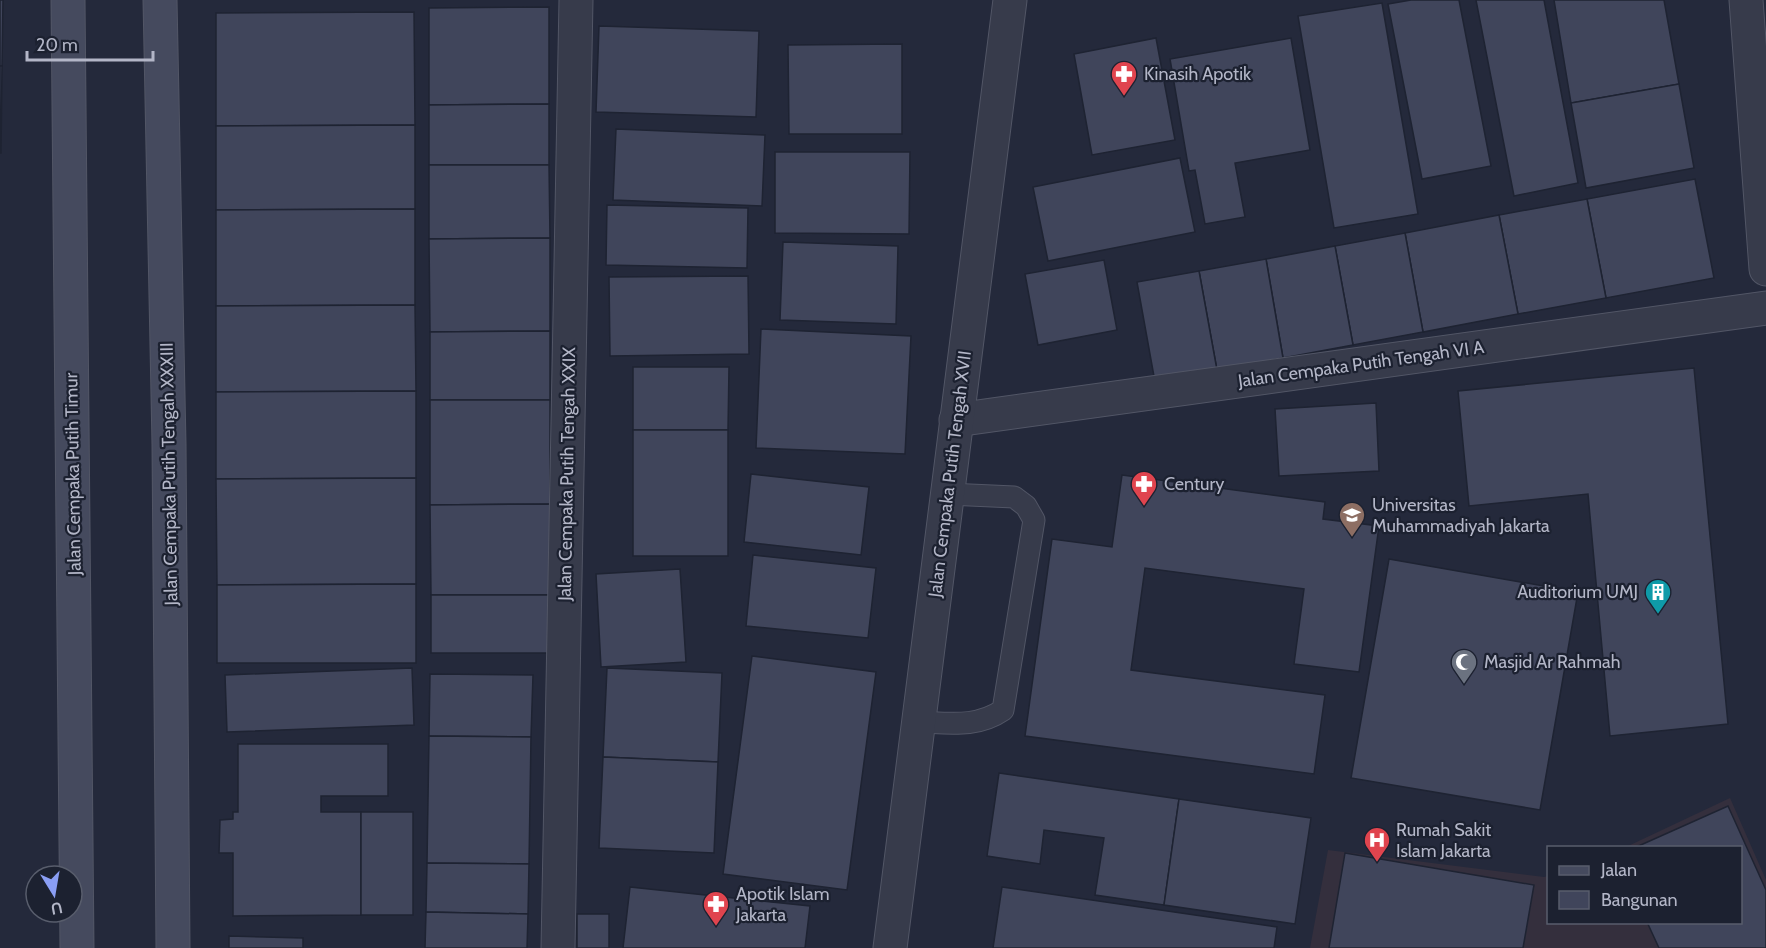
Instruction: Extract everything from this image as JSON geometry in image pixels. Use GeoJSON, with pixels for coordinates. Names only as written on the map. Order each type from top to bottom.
{"type":"FeatureCollection","features":[{"type":"Feature","properties":{"kind":"street","name":"Jalan Cempaka Putih Timur"},"geometry":{"type":"LineString","coordinates":[[68,0],[77,948]]}},
{"type":"Feature","properties":{"kind":"street","name":"Jalan Cempaka Putih Tengah XXXIII"},"geometry":{"type":"LineString","coordinates":[[160,0],[169,444],[173,948]]}},
{"type":"Feature","properties":{"kind":"street","name":"Jalan Cempaka Putih Tengah XXIX"},"geometry":{"type":"LineString","coordinates":[[558,948],[576,0]]}},
{"type":"Feature","properties":{"kind":"street","name":"Jalan Cempaka Putih Tengah XVII"},"geometry":{"type":"LineString","coordinates":[[890,948],[1010,0]]}},
{"type":"Feature","properties":{"kind":"street"},"geometry":{"type":"LineString","coordinates":[[1746,0],[1766,269]]}},
{"type":"Feature","properties":{"kind":"street","name":"Jalan Cempaka Putih Tengah VI A"},"geometry":{"type":"LineString","coordinates":[[956,420],[1766,308]]}},
{"type":"Feature","properties":{"kind":"lane"},"geometry":{"type":"LineString","coordinates":[[919,722],[970,723],[990,719],[1003,710],[1034,520],[1026,506],[1014,497],[948,494]]}},
{"type":"Feature","properties":{"kind":"shaded area","name":"Rumah Sakit Islam Jakarta"},"geometry":{"type":"Polygon","coordinates":[[[1730,798],[1766,880],[1766,948],[1310,948],[1328,850],[1547,876],[1547,924],[1742,924],[1742,846],[1628,846],[1730,798]]]}},
{"type":"Feature","properties":{"kind":"building"},"geometry":{"type":"Polygon","coordinates":[[[0,0],[3,0],[2,66],[0,66],[0,0]]]}},
{"type":"Feature","properties":{"kind":"building"},"geometry":{"type":"Polygon","coordinates":[[[1411,0],[1459,0],[1491,166],[1422,179],[1388,4],[1411,0]]]}},
{"type":"Feature","properties":{"kind":"building"},"geometry":{"type":"Polygon","coordinates":[[[1476,0],[1544,0],[1578,183],[1514,196],[1476,0]]]}},
{"type":"Feature","properties":{"kind":"building"},"geometry":{"type":"Polygon","coordinates":[[[1554,0],[1664,0],[1679,84],[1571,103],[1554,0]]]}},
{"type":"Feature","properties":{"kind":"building"},"geometry":{"type":"Polygon","coordinates":[[[1382,3],[1418,214],[1334,228],[1298,16],[1382,3]]]}},
{"type":"Feature","properties":{"kind":"building"},"geometry":{"type":"Polygon","coordinates":[[[549,7],[549,104],[429,105],[429,8],[549,7]]]}},
{"type":"Feature","properties":{"kind":"building"},"geometry":{"type":"Polygon","coordinates":[[[414,12],[415,125],[216,126],[216,13],[414,12]]]}},
{"type":"Feature","properties":{"kind":"building"},"geometry":{"type":"Polygon","coordinates":[[[599,26],[759,31],[756,117],[596,112],[599,26]]]}},
{"type":"Feature","properties":{"kind":"building","name":"Kinasih Apotik"},"geometry":{"type":"Polygon","coordinates":[[[1156,38],[1175,140],[1092,155],[1074,54],[1156,38]]]}},
{"type":"Feature","properties":{"kind":"building"},"geometry":{"type":"Polygon","coordinates":[[[1291,38],[1310,150],[1235,163],[1245,217],[1205,224],[1195,170],[1189,171],[1170,59],[1291,38]]]}},
{"type":"Feature","properties":{"kind":"building"},"geometry":{"type":"Polygon","coordinates":[[[902,44],[902,134],[789,134],[788,45],[902,44]]]}},
{"type":"Feature","properties":{"kind":"building"},"geometry":{"type":"Polygon","coordinates":[[[0,66],[2,66],[1,153],[0,153],[0,66]]]}},
{"type":"Feature","properties":{"kind":"building"},"geometry":{"type":"Polygon","coordinates":[[[1679,84],[1694,168],[1586,188],[1571,103],[1679,84]]]}},
{"type":"Feature","properties":{"kind":"building"},"geometry":{"type":"Polygon","coordinates":[[[549,104],[549,165],[429,165],[429,105],[549,104]]]}},
{"type":"Feature","properties":{"kind":"building"},"geometry":{"type":"Polygon","coordinates":[[[415,125],[415,209],[216,210],[216,126],[415,125]]]}},
{"type":"Feature","properties":{"kind":"building"},"geometry":{"type":"Polygon","coordinates":[[[616,129],[765,135],[762,206],[613,200],[616,129]]]}},
{"type":"Feature","properties":{"kind":"building"},"geometry":{"type":"Polygon","coordinates":[[[775,152],[910,152],[909,234],[775,233],[775,152]]]}},
{"type":"Feature","properties":{"kind":"building"},"geometry":{"type":"Polygon","coordinates":[[[1180,158],[1195,232],[1048,261],[1033,187],[1180,158]]]}},
{"type":"Feature","properties":{"kind":"building"},"geometry":{"type":"Polygon","coordinates":[[[429,165],[549,165],[550,238],[429,239],[429,165]]]}},
{"type":"Feature","properties":{"kind":"building"},"geometry":{"type":"Polygon","coordinates":[[[1695,179],[1714,278],[1606,298],[1587,199],[1695,179]]]}},
{"type":"Feature","properties":{"kind":"building"},"geometry":{"type":"Polygon","coordinates":[[[1587,199],[1606,298],[1518,314],[1499,215],[1587,199]]]}},
{"type":"Feature","properties":{"kind":"building"},"geometry":{"type":"Polygon","coordinates":[[[607,205],[748,208],[747,268],[606,265],[607,205]]]}},
{"type":"Feature","properties":{"kind":"building"},"geometry":{"type":"Polygon","coordinates":[[[415,209],[415,305],[216,306],[216,210],[415,209]]]}},
{"type":"Feature","properties":{"kind":"building"},"geometry":{"type":"Polygon","coordinates":[[[1499,215],[1518,314],[1423,332],[1405,233],[1499,215]]]}},
{"type":"Feature","properties":{"kind":"building"},"geometry":{"type":"Polygon","coordinates":[[[1405,233],[1423,332],[1353,345],[1335,246],[1405,233]]]}},
{"type":"Feature","properties":{"kind":"building"},"geometry":{"type":"Polygon","coordinates":[[[550,238],[550,331],[430,332],[429,239],[550,238]]]}},
{"type":"Feature","properties":{"kind":"building"},"geometry":{"type":"Polygon","coordinates":[[[783,242],[898,246],[896,324],[780,320],[783,242]]]}},
{"type":"Feature","properties":{"kind":"building"},"geometry":{"type":"Polygon","coordinates":[[[1335,246],[1353,345],[1283,358],[1266,259],[1335,246]]]}},
{"type":"Feature","properties":{"kind":"building"},"geometry":{"type":"Polygon","coordinates":[[[1266,259],[1283,358],[1217,370],[1199,271],[1266,259]]]}},
{"type":"Feature","properties":{"kind":"building"},"geometry":{"type":"Polygon","coordinates":[[[1104,260],[1117,330],[1038,345],[1025,274],[1104,260]]]}},
{"type":"Feature","properties":{"kind":"building"},"geometry":{"type":"Polygon","coordinates":[[[1199,271],[1217,370],[1155,382],[1137,282],[1199,271]]]}},
{"type":"Feature","properties":{"kind":"building"},"geometry":{"type":"Polygon","coordinates":[[[748,276],[749,354],[610,356],[609,277],[748,276]]]}},
{"type":"Feature","properties":{"kind":"building"},"geometry":{"type":"Polygon","coordinates":[[[415,305],[416,391],[216,392],[216,306],[415,305]]]}},
{"type":"Feature","properties":{"kind":"building"},"geometry":{"type":"Polygon","coordinates":[[[761,329],[911,336],[905,454],[756,448],[761,329]]]}},
{"type":"Feature","properties":{"kind":"building"},"geometry":{"type":"Polygon","coordinates":[[[550,331],[550,400],[430,400],[430,332],[550,331]]]}},
{"type":"Feature","properties":{"kind":"building"},"geometry":{"type":"Polygon","coordinates":[[[633,367],[729,367],[728,430],[633,430],[633,367]]]}},
{"type":"Feature","properties":{"kind":"building","name":"Auditorium UMJ"},"geometry":{"type":"Polygon","coordinates":[[[1694,368],[1728,724],[1610,736],[1588,494],[1469,506],[1458,391],[1694,368]]]}},
{"type":"Feature","properties":{"kind":"building"},"geometry":{"type":"Polygon","coordinates":[[[416,391],[416,478],[216,479],[216,392],[416,391]]]}},
{"type":"Feature","properties":{"kind":"building"},"geometry":{"type":"Polygon","coordinates":[[[430,400],[550,400],[550,504],[430,505],[430,400]]]}},
{"type":"Feature","properties":{"kind":"building"},"geometry":{"type":"Polygon","coordinates":[[[1376,403],[1379,471],[1279,476],[1275,409],[1376,403]]]}},
{"type":"Feature","properties":{"kind":"building"},"geometry":{"type":"Polygon","coordinates":[[[633,430],[728,430],[728,556],[633,556],[633,430]]]}},
{"type":"Feature","properties":{"kind":"building"},"geometry":{"type":"Polygon","coordinates":[[[751,474],[869,487],[861,555],[744,542],[751,474]]]}},
{"type":"Feature","properties":{"kind":"building"},"geometry":{"type":"Polygon","coordinates":[[[1122,475],[1325,502],[1323,519],[1379,526],[1359,672],[1294,664],[1304,589],[1145,568],[1131,670],[1325,695],[1314,774],[1025,736],[1052,539],[1112,547],[1122,475]]]}},
{"type":"Feature","properties":{"kind":"building"},"geometry":{"type":"Polygon","coordinates":[[[416,478],[416,584],[217,585],[216,479],[416,478]]]}},
{"type":"Feature","properties":{"kind":"building"},"geometry":{"type":"Polygon","coordinates":[[[550,504],[551,595],[431,595],[430,505],[550,504]]]}},
{"type":"Feature","properties":{"kind":"building"},"geometry":{"type":"Polygon","coordinates":[[[753,555],[876,568],[868,638],[746,626],[753,555]]]}},
{"type":"Feature","properties":{"kind":"building","name":"Masjid Ar Rahmah"},"geometry":{"type":"Polygon","coordinates":[[[1389,559],[1578,592],[1540,810],[1351,778],[1389,559]]]}},
{"type":"Feature","properties":{"kind":"building"},"geometry":{"type":"Polygon","coordinates":[[[680,569],[686,662],[601,667],[596,574],[680,569]]]}},
{"type":"Feature","properties":{"kind":"building"},"geometry":{"type":"Polygon","coordinates":[[[416,584],[416,663],[217,663],[217,585],[416,584]]]}},
{"type":"Feature","properties":{"kind":"building"},"geometry":{"type":"Polygon","coordinates":[[[431,595],[551,595],[551,653],[431,653],[431,595]]]}},
{"type":"Feature","properties":{"kind":"building"},"geometry":{"type":"Polygon","coordinates":[[[752,656],[876,672],[847,890],[723,874],[752,656]]]}},
{"type":"Feature","properties":{"kind":"building"},"geometry":{"type":"Polygon","coordinates":[[[412,668],[414,725],[227,732],[225,675],[412,668]]]}},
{"type":"Feature","properties":{"kind":"building"},"geometry":{"type":"Polygon","coordinates":[[[607,668],[722,673],[718,762],[603,757],[607,668]]]}},
{"type":"Feature","properties":{"kind":"building"},"geometry":{"type":"Polygon","coordinates":[[[430,674],[533,675],[531,737],[429,736],[430,674]]]}},
{"type":"Feature","properties":{"kind":"building"},"geometry":{"type":"Polygon","coordinates":[[[429,736],[531,737],[529,864],[427,863],[429,736]]]}},
{"type":"Feature","properties":{"kind":"building"},"geometry":{"type":"Polygon","coordinates":[[[238,744],[388,744],[388,796],[321,796],[321,812],[361,812],[361,915],[233,916],[233,853],[219,853],[220,820],[233,819],[233,812],[238,812],[238,744]]]}},
{"type":"Feature","properties":{"kind":"building"},"geometry":{"type":"Polygon","coordinates":[[[603,757],[718,762],[714,853],[599,848],[603,757]]]}},
{"type":"Feature","properties":{"kind":"building"},"geometry":{"type":"Polygon","coordinates":[[[999,773],[1179,799],[1164,905],[1095,895],[1104,838],[1044,830],[1040,864],[987,856],[999,773]]]}},
{"type":"Feature","properties":{"kind":"building"},"geometry":{"type":"Polygon","coordinates":[[[1179,799],[1311,818],[1295,924],[1164,905],[1179,799]]]}},
{"type":"Feature","properties":{"kind":"building"},"geometry":{"type":"Polygon","coordinates":[[[1728,806],[1766,890],[1766,948],[1659,948],[1648,924],[1742,924],[1742,846],[1638,846],[1728,806]]]}},
{"type":"Feature","properties":{"kind":"building"},"geometry":{"type":"Polygon","coordinates":[[[361,812],[413,812],[413,915],[361,915],[361,812]]]}},
{"type":"Feature","properties":{"kind":"building"},"geometry":{"type":"Polygon","coordinates":[[[1345,853],[1534,885],[1523,948],[1329,948],[1345,853]]]}},
{"type":"Feature","properties":{"kind":"building"},"geometry":{"type":"Polygon","coordinates":[[[427,863],[529,864],[528,914],[426,912],[427,863]]]}},
{"type":"Feature","properties":{"kind":"building","name":"Apotik Islam Jakarta"},"geometry":{"type":"Polygon","coordinates":[[[630,887],[810,906],[805,948],[623,948],[630,887]]]}},
{"type":"Feature","properties":{"kind":"building"},"geometry":{"type":"Polygon","coordinates":[[[1002,887],[1277,927],[1274,948],[993,948],[1002,887]]]}},
{"type":"Feature","properties":{"kind":"building"},"geometry":{"type":"Polygon","coordinates":[[[426,912],[528,914],[527,948],[425,948],[426,912]]]}},
{"type":"Feature","properties":{"kind":"building"},"geometry":{"type":"Polygon","coordinates":[[[577,914],[609,914],[609,948],[577,948],[577,914]]]}},
{"type":"Feature","properties":{"kind":"building"},"geometry":{"type":"Polygon","coordinates":[[[229,936],[303,938],[303,948],[229,948],[229,936]]]}},
{"type":"Feature","properties":{"kind":"place","name":"Kinasih Apotik"},"geometry":{"type":"Point","coordinates":[1124,97]}},
{"type":"Feature","properties":{"kind":"place","name":"Century"},"geometry":{"type":"Point","coordinates":[1144,507]}},
{"type":"Feature","properties":{"kind":"place","name":"Universitas Muhammadiyah Jakarta"},"geometry":{"type":"Point","coordinates":[1352,538]}},
{"type":"Feature","properties":{"kind":"place","name":"Auditorium UMJ"},"geometry":{"type":"Point","coordinates":[1658,615]}},
{"type":"Feature","properties":{"kind":"place","name":"Masjid Ar Rahmah"},"geometry":{"type":"Point","coordinates":[1464,685]}},
{"type":"Feature","properties":{"kind":"place","name":"Rumah Sakit Islam Jakarta"},"geometry":{"type":"Point","coordinates":[1377,863]}},
{"type":"Feature","properties":{"kind":"place","name":"Apotik Islam Jakarta"},"geometry":{"type":"Point","coordinates":[716,927]}}]}
